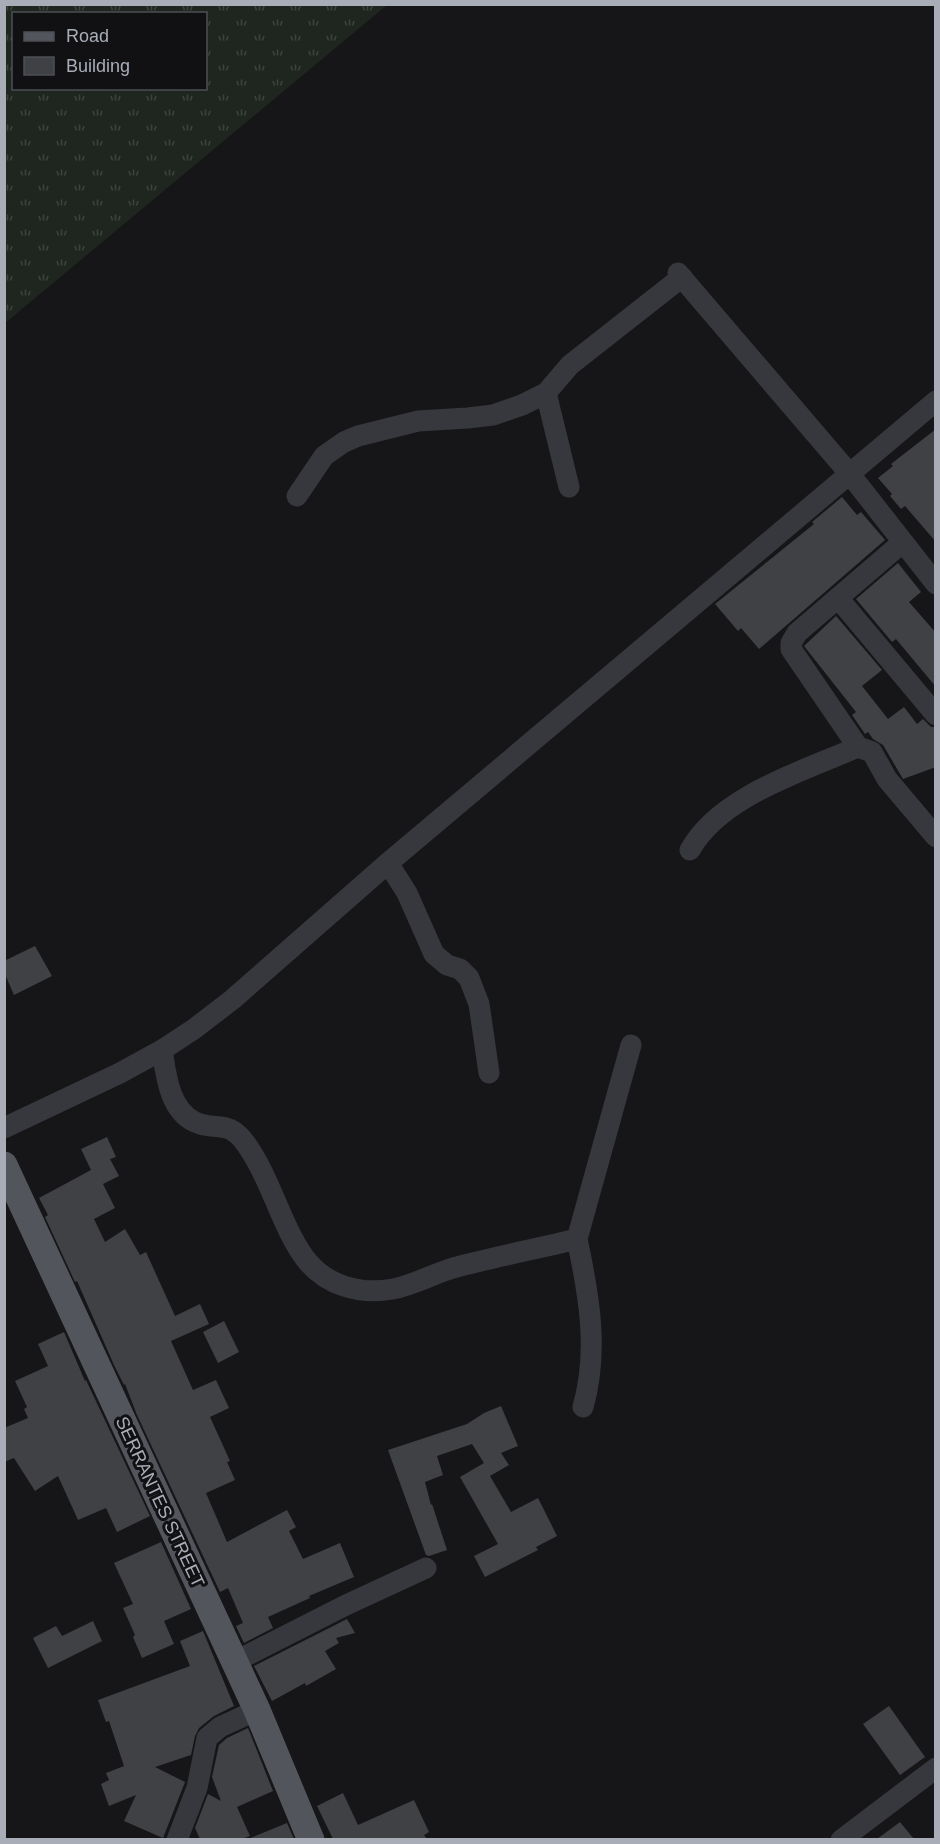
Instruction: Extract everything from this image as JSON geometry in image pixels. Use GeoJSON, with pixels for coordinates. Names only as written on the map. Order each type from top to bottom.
{"type":"FeatureCollection","features":[{"type":"Feature","properties":{"kind":"main road","name":"SERRANTES STREET"},"geometry":{"type":"LineString","coordinates":[[4,1165],[257,1710],[311,1839]]}},
{"type":"Feature","properties":{"kind":"street"},"geometry":{"type":"LineString","coordinates":[[297,496],[324,456],[333,448],[358,436],[418,421],[493,415],[522,405],[546,393],[570,365],[680,275],[849,473],[936,584]]}},
{"type":"Feature","properties":{"kind":"street"},"geometry":{"type":"LineString","coordinates":[[546,393],[569,487]]}},
{"type":"Feature","properties":{"kind":"street"},"geometry":{"type":"LineString","coordinates":[[4,1128],[120,1073],[162,1050],[233,999],[388,863],[936,401]]}},
{"type":"Feature","properties":{"kind":"street"},"geometry":{"type":"LineString","coordinates":[[903,542],[796,633],[791,642],[791,649],[858,747],[873,752],[887,779],[936,837]]}},
{"type":"Feature","properties":{"kind":"street"},"geometry":{"type":"LineString","coordinates":[[838,597],[936,715]]}},
{"type":"Feature","properties":{"kind":"street"},"geometry":{"type":"LineString","coordinates":[[690,850],[704,830],[746,797],[858,747]]}},
{"type":"Feature","properties":{"kind":"street"},"geometry":{"type":"LineString","coordinates":[[388,863],[407,893],[434,954],[447,965],[460,969],[469,978],[478,1004],[489,1073]]}},
{"type":"Feature","properties":{"kind":"street"},"geometry":{"type":"LineString","coordinates":[[583,1407],[589,1386],[592,1342],[587,1284],[577,1239],[631,1045]]}},
{"type":"Feature","properties":{"kind":"street"},"geometry":{"type":"LineString","coordinates":[[162,1050],[168,1085],[176,1102],[195,1122],[228,1128],[240,1137],[255,1159],[293,1240],[305,1258],[326,1280],[362,1290],[393,1289],[453,1268],[577,1239]]}},
{"type":"Feature","properties":{"kind":"street"},"geometry":{"type":"LineString","coordinates":[[234,1662],[336,1609],[426,1568]]}},
{"type":"Feature","properties":{"kind":"street"},"geometry":{"type":"LineString","coordinates":[[177,1839],[197,1788],[207,1738],[220,1727],[257,1710]]}},
{"type":"Feature","properties":{"kind":"street"},"geometry":{"type":"LineString","coordinates":[[841,1839],[936,1768]]}},
{"type":"Feature","properties":{"kind":"green space"},"geometry":{"type":"Polygon","coordinates":[[[5,4],[387,5],[5,323],[5,4]]]}},
{"type":"Feature","properties":{"kind":"building"},"geometry":{"type":"Polygon","coordinates":[[[936,429],[936,542],[905,506],[901,509],[878,478],[893,466],[891,464],[936,429]]]}},
{"type":"Feature","properties":{"kind":"building"},"geometry":{"type":"Polygon","coordinates":[[[842,497],[857,515],[861,512],[885,540],[759,649],[741,628],[738,631],[715,604],[814,524],[812,522],[842,497]]]}},
{"type":"Feature","properties":{"kind":"building"},"geometry":{"type":"Polygon","coordinates":[[[898,563],[921,592],[909,602],[936,633],[936,687],[896,639],[892,642],[856,599],[898,563]]]}},
{"type":"Feature","properties":{"kind":"building"},"geometry":{"type":"Polygon","coordinates":[[[836,616],[882,670],[862,686],[888,719],[904,707],[917,724],[923,719],[931,727],[936,727],[936,767],[903,779],[883,745],[873,739],[868,732],[865,734],[852,715],[856,712],[804,646],[836,616]]]}},
{"type":"Feature","properties":{"kind":"building"},"geometry":{"type":"Polygon","coordinates":[[[35,946],[52,976],[14,995],[4,972],[4,961],[35,946]]]}},
{"type":"Feature","properties":{"kind":"building"},"geometry":{"type":"Polygon","coordinates":[[[107,1137],[116,1157],[110,1159],[119,1176],[103,1184],[115,1208],[94,1219],[105,1242],[125,1229],[140,1255],[146,1252],[175,1316],[200,1304],[209,1324],[171,1341],[193,1390],[216,1380],[229,1408],[210,1417],[230,1461],[227,1462],[235,1480],[206,1493],[227,1542],[287,1510],[296,1527],[289,1531],[303,1559],[340,1543],[354,1577],[268,1617],[273,1628],[244,1643],[236,1626],[243,1623],[228,1588],[220,1592],[77,1281],[75,1282],[45,1217],[48,1215],[39,1198],[91,1170],[81,1149],[107,1137]]]}},
{"type":"Feature","properties":{"kind":"building"},"geometry":{"type":"Polygon","coordinates":[[[224,1321],[239,1352],[218,1363],[203,1332],[224,1321]]]}},
{"type":"Feature","properties":{"kind":"building"},"geometry":{"type":"Polygon","coordinates":[[[64,1332],[150,1516],[117,1532],[106,1508],[78,1520],[58,1476],[35,1491],[14,1458],[4,1462],[4,1428],[28,1418],[24,1409],[27,1407],[15,1381],[48,1366],[38,1344],[64,1332]]]}},
{"type":"Feature","properties":{"kind":"building"},"geometry":{"type":"Polygon","coordinates":[[[501,1406],[518,1446],[501,1453],[509,1465],[490,1476],[511,1512],[538,1498],[557,1536],[536,1547],[538,1550],[485,1577],[474,1556],[498,1544],[460,1477],[484,1463],[472,1444],[437,1456],[443,1475],[425,1482],[447,1550],[429,1556],[426,1555],[388,1450],[467,1424],[501,1406]]]}},
{"type":"Feature","properties":{"kind":"building"},"geometry":{"type":"Polygon","coordinates":[[[161,1542],[191,1609],[164,1621],[174,1644],[142,1658],[123,1608],[133,1604],[114,1563],[161,1542]]]}},
{"type":"Feature","properties":{"kind":"building"},"geometry":{"type":"Polygon","coordinates":[[[347,1619],[355,1633],[336,1638],[339,1643],[325,1651],[336,1669],[272,1701],[254,1666],[347,1619]]]}},
{"type":"Feature","properties":{"kind":"building"},"geometry":{"type":"Polygon","coordinates":[[[93,1621],[102,1641],[48,1668],[33,1638],[56,1626],[62,1636],[93,1621]]]}},
{"type":"Feature","properties":{"kind":"building"},"geometry":{"type":"Polygon","coordinates":[[[203,1631],[234,1706],[214,1716],[199,1728],[191,1755],[155,1767],[185,1782],[163,1838],[124,1821],[136,1795],[109,1806],[101,1784],[109,1780],[106,1773],[124,1766],[109,1721],[106,1722],[98,1700],[190,1666],[180,1641],[203,1631]]]}},
{"type":"Feature","properties":{"kind":"building"},"geometry":{"type":"Polygon","coordinates":[[[889,1706],[925,1757],[900,1775],[863,1724],[889,1706]]]}},
{"type":"Feature","properties":{"kind":"building"},"geometry":{"type":"Polygon","coordinates":[[[248,1728],[273,1791],[237,1807],[250,1836],[242,1839],[200,1839],[195,1828],[208,1794],[221,1801],[212,1777],[219,1745],[227,1738],[248,1728]]]}},
{"type":"Feature","properties":{"kind":"building"},"geometry":{"type":"Polygon","coordinates":[[[343,1793],[358,1825],[414,1800],[429,1832],[424,1835],[427,1839],[333,1839],[317,1806],[343,1793]]]}},
{"type":"Feature","properties":{"kind":"building"},"geometry":{"type":"Polygon","coordinates":[[[900,1822],[914,1839],[877,1839],[900,1822]]]}},
{"type":"Feature","properties":{"kind":"building"},"geometry":{"type":"Polygon","coordinates":[[[287,1823],[294,1839],[248,1839],[287,1823]]]}}]}
